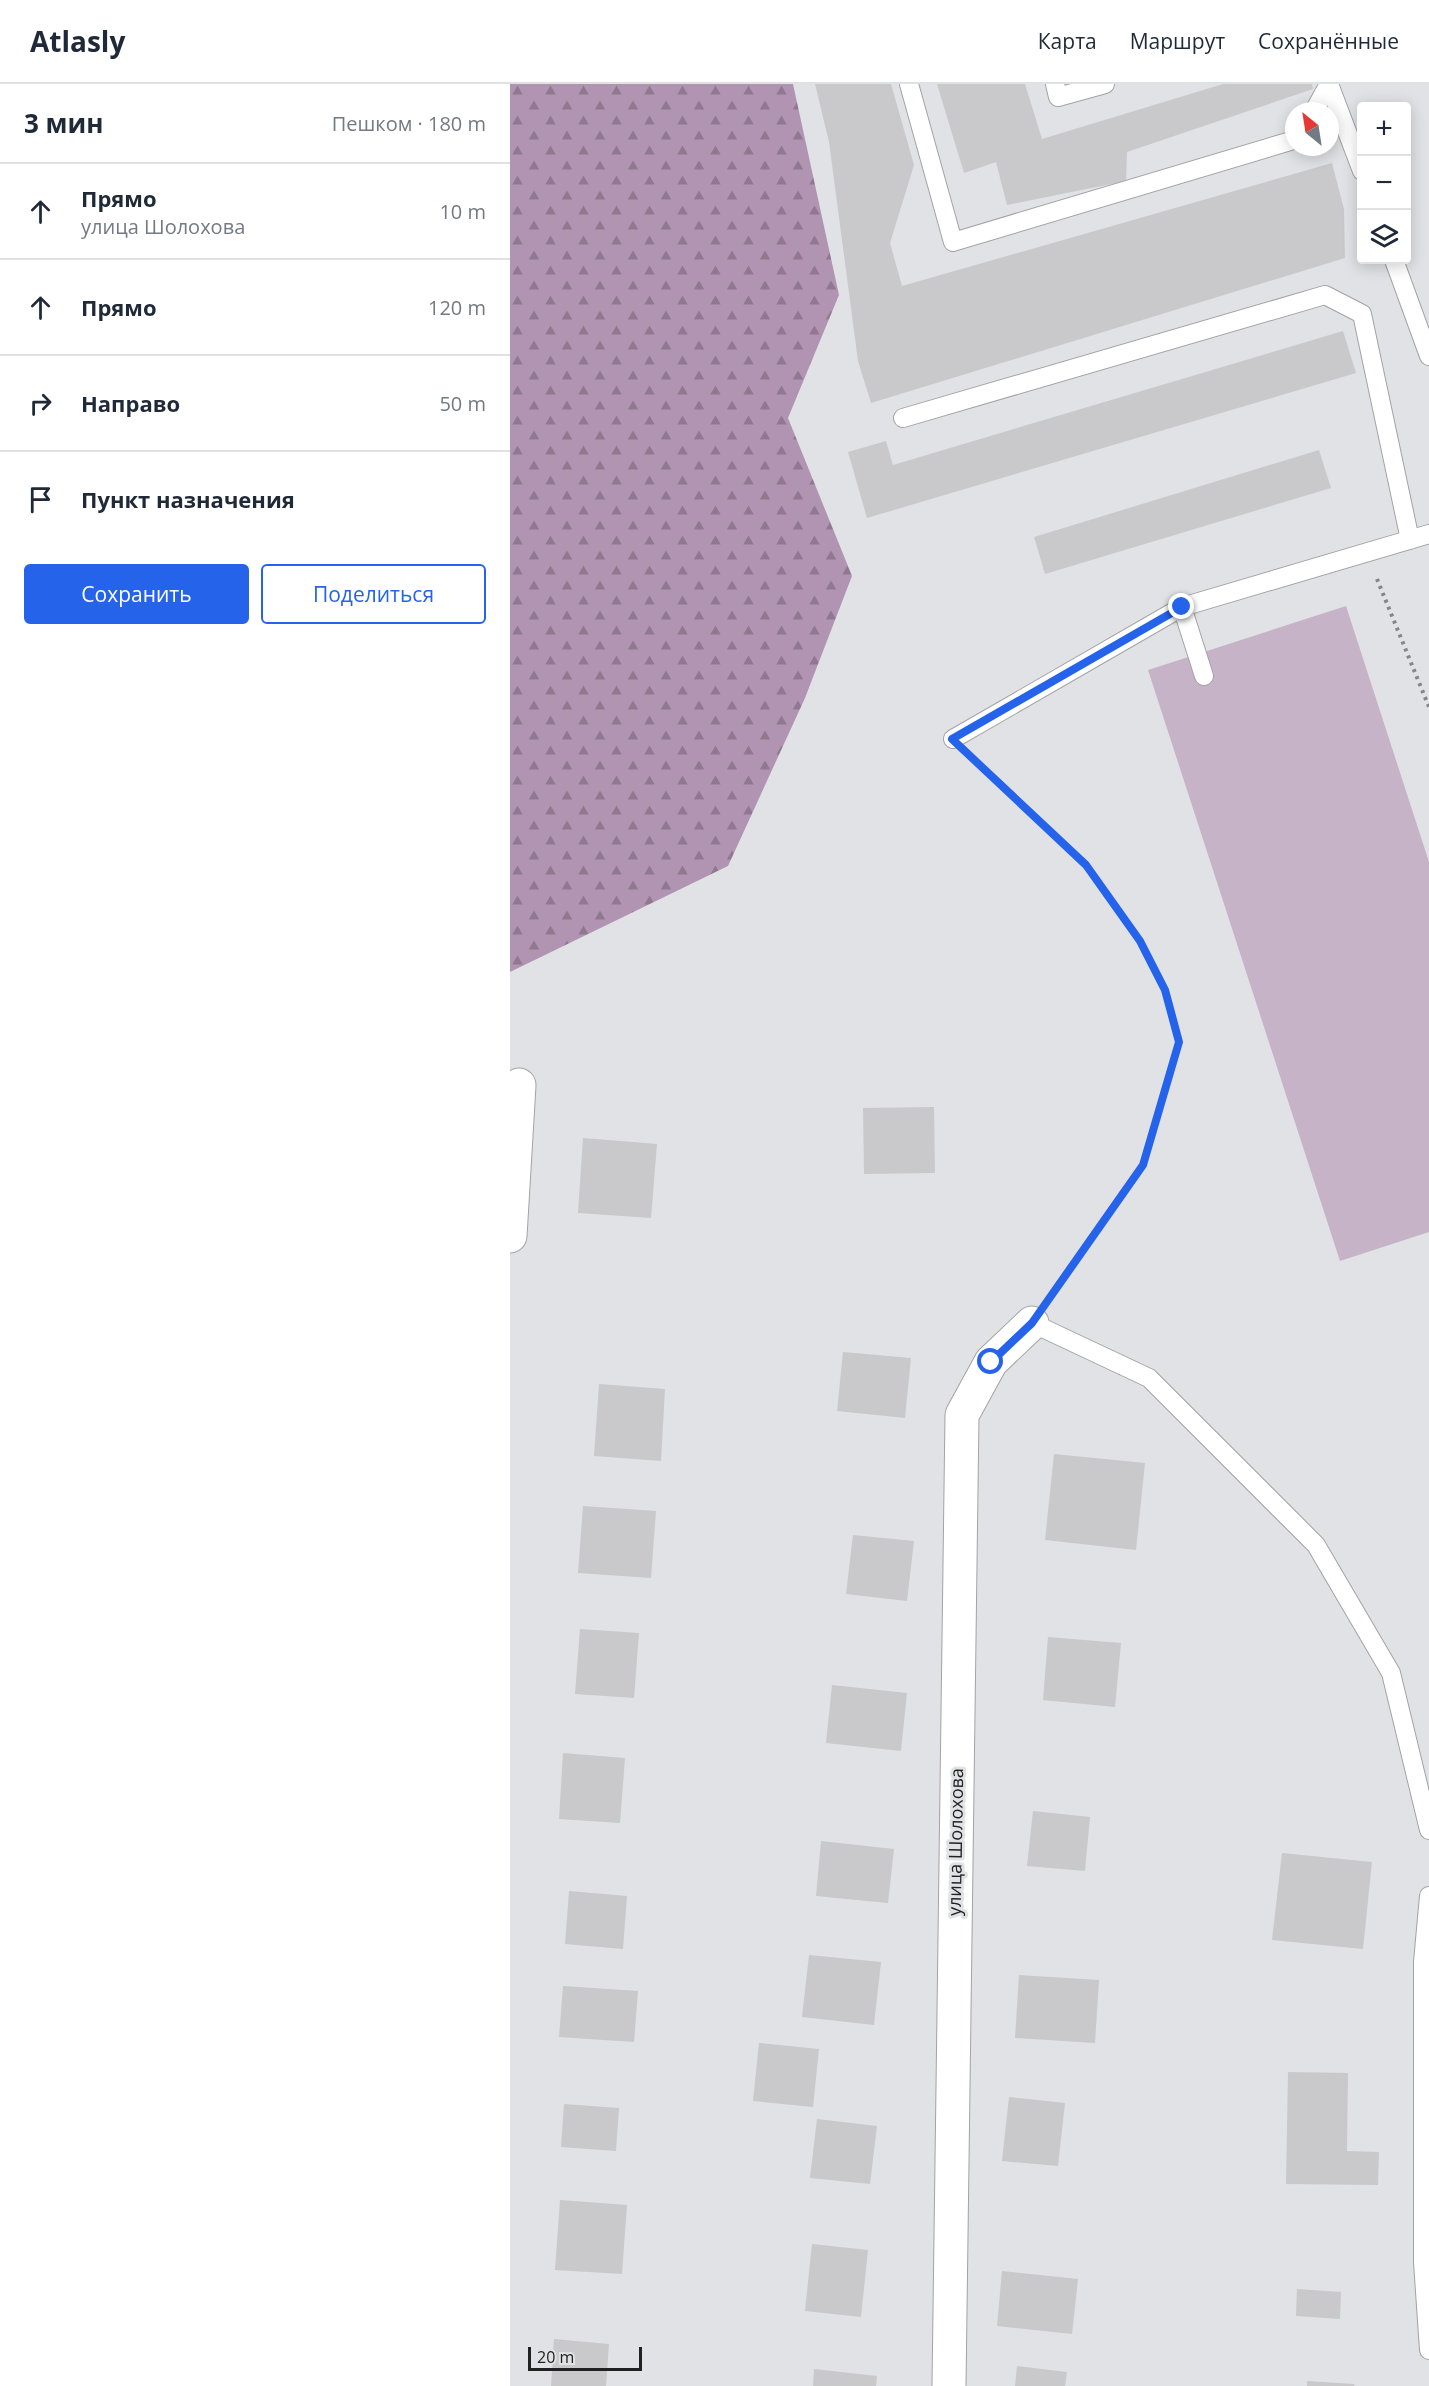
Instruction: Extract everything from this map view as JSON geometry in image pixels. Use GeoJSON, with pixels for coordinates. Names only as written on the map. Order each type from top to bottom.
{"type":"FeatureCollection","features":[{"type":"Feature","properties":{"kind":"street"},"geometry":{"type":"LineString","coordinates":[[510,1236],[519,1085]]}},
{"type":"Feature","properties":{"kind":"street","name":"улица Шолохова"},"geometry":{"type":"LineString","coordinates":[[949,2386],[962,1415],[991,1362],[1032,1323]]}},
{"type":"Feature","properties":{"kind":"lane"},"geometry":{"type":"LineString","coordinates":[[909,84],[953,242],[1285,143]]}},
{"type":"Feature","properties":{"kind":"lane"},"geometry":{"type":"LineString","coordinates":[[1055,84],[1058,97],[1105,84]]}},
{"type":"Feature","properties":{"kind":"lane"},"geometry":{"type":"LineString","coordinates":[[1319,102],[1329,84]]}},
{"type":"Feature","properties":{"kind":"lane"},"geometry":{"type":"LineString","coordinates":[[1329,84],[1357,158]]}},
{"type":"Feature","properties":{"kind":"lane"},"geometry":{"type":"LineString","coordinates":[[1395,264],[1429,356]]}},
{"type":"Feature","properties":{"kind":"lane"},"geometry":{"type":"LineString","coordinates":[[903,418],[1325,295],[1362,314],[1410,540]]}},
{"type":"Feature","properties":{"kind":"lane"},"geometry":{"type":"LineString","coordinates":[[952,739],[1182,607],[1429,534]]}},
{"type":"Feature","properties":{"kind":"lane"},"geometry":{"type":"LineString","coordinates":[[1182,607],[1204,676]]}},
{"type":"Feature","properties":{"kind":"lane"},"geometry":{"type":"LineString","coordinates":[[1032,1323],[1149,1378],[1316,1545],[1391,1673],[1429,1830]]}},
{"type":"Feature","properties":{"kind":"lane"},"geometry":{"type":"LineString","coordinates":[[1429,1896],[1423,1962],[1423,2262],[1429,2350]]}},
{"type":"Feature","properties":{"kind":"path"},"geometry":{"type":"LineString","coordinates":[[1367,553],[1429,706]]}},
{"type":"Feature","properties":{"kind":"path"},"geometry":{"type":"LineString","coordinates":[[952,739],[1086,865],[1140,941],[1165,990],[1179,1042],[1143,1165],[1032,1323]]}},
{"type":"Feature","properties":{"kind":"green space"},"geometry":{"type":"Polygon","coordinates":[[[510,84],[793,84],[839,295],[788,418],[852,576],[805,698],[728,866],[510,972],[510,84]]]}},
{"type":"Feature","properties":{"kind":"shaded area"},"geometry":{"type":"Polygon","coordinates":[[[1346,606],[1429,862],[1429,1232],[1340,1261],[1148,670],[1346,606]]]}},
{"type":"Feature","properties":{"kind":"building"},"geometry":{"type":"Polygon","coordinates":[[[815,84],[891,84],[914,165],[890,243],[902,286],[1332,163],[1344,209],[1345,258],[871,403],[858,361],[829,142],[815,84]]]}},
{"type":"Feature","properties":{"kind":"building"},"geometry":{"type":"Polygon","coordinates":[[[937,84],[1025,84],[1042,139],[1223,84],[1312,84],[1313,89],[1127,152],[1126,181],[1007,205],[996,162],[964,173],[937,84]]]}},
{"type":"Feature","properties":{"kind":"building"},"geometry":{"type":"Polygon","coordinates":[[[1343,331],[1356,373],[867,518],[848,452],[886,441],[893,465],[1343,331]]]}},
{"type":"Feature","properties":{"kind":"building"},"geometry":{"type":"Polygon","coordinates":[[[1319,450],[1331,488],[1045,574],[1034,537],[1319,450]]]}},
{"type":"Feature","properties":{"kind":"building"},"geometry":{"type":"Polygon","coordinates":[[[934,1107],[935,1173],[864,1174],[863,1108],[934,1107]]]}},
{"type":"Feature","properties":{"kind":"building"},"geometry":{"type":"Polygon","coordinates":[[[583,1138],[657,1144],[651,1218],[578,1213],[583,1138]]]}},
{"type":"Feature","properties":{"kind":"building"},"geometry":{"type":"Polygon","coordinates":[[[843,1352],[911,1358],[905,1418],[837,1411],[843,1352]]]}},
{"type":"Feature","properties":{"kind":"building"},"geometry":{"type":"Polygon","coordinates":[[[599,1384],[665,1389],[661,1461],[594,1456],[599,1384]]]}},
{"type":"Feature","properties":{"kind":"building"},"geometry":{"type":"Polygon","coordinates":[[[1054,1454],[1145,1463],[1136,1550],[1045,1540],[1054,1454]]]}},
{"type":"Feature","properties":{"kind":"building"},"geometry":{"type":"Polygon","coordinates":[[[583,1506],[656,1511],[651,1578],[578,1573],[583,1506]]]}},
{"type":"Feature","properties":{"kind":"building"},"geometry":{"type":"Polygon","coordinates":[[[853,1535],[914,1541],[907,1601],[846,1594],[853,1535]]]}},
{"type":"Feature","properties":{"kind":"building"},"geometry":{"type":"Polygon","coordinates":[[[580,1629],[639,1633],[634,1698],[575,1694],[580,1629]]]}},
{"type":"Feature","properties":{"kind":"building"},"geometry":{"type":"Polygon","coordinates":[[[1048,1637],[1121,1643],[1115,1707],[1043,1700],[1048,1637]]]}},
{"type":"Feature","properties":{"kind":"building"},"geometry":{"type":"Polygon","coordinates":[[[832,1685],[907,1693],[901,1751],[826,1743],[832,1685]]]}},
{"type":"Feature","properties":{"kind":"building"},"geometry":{"type":"Polygon","coordinates":[[[563,1753],[625,1758],[620,1823],[559,1819],[563,1753]]]}},
{"type":"Feature","properties":{"kind":"building"},"geometry":{"type":"Polygon","coordinates":[[[1033,1811],[1090,1817],[1085,1871],[1027,1866],[1033,1811]]]}},
{"type":"Feature","properties":{"kind":"building"},"geometry":{"type":"Polygon","coordinates":[[[821,1841],[894,1849],[888,1903],[816,1896],[821,1841]]]}},
{"type":"Feature","properties":{"kind":"building"},"geometry":{"type":"Polygon","coordinates":[[[1282,1853],[1372,1862],[1363,1949],[1272,1940],[1282,1853]]]}},
{"type":"Feature","properties":{"kind":"building"},"geometry":{"type":"Polygon","coordinates":[[[569,1891],[627,1896],[623,1949],[565,1944],[569,1891]]]}},
{"type":"Feature","properties":{"kind":"building"},"geometry":{"type":"Polygon","coordinates":[[[809,1955],[881,1962],[874,2025],[802,2017],[809,1955]]]}},
{"type":"Feature","properties":{"kind":"building"},"geometry":{"type":"Polygon","coordinates":[[[1019,1975],[1099,1980],[1095,2043],[1015,2038],[1019,1975]]]}},
{"type":"Feature","properties":{"kind":"building"},"geometry":{"type":"Polygon","coordinates":[[[563,1986],[638,1991],[634,2042],[559,2037],[563,1986]]]}},
{"type":"Feature","properties":{"kind":"building"},"geometry":{"type":"Polygon","coordinates":[[[759,2043],[819,2049],[813,2107],[753,2101],[759,2043]]]}},
{"type":"Feature","properties":{"kind":"building"},"geometry":{"type":"Polygon","coordinates":[[[1288,2072],[1348,2073],[1347,2151],[1379,2152],[1378,2185],[1286,2184],[1288,2072]]]}},
{"type":"Feature","properties":{"kind":"building"},"geometry":{"type":"Polygon","coordinates":[[[1009,2097],[1065,2103],[1058,2166],[1002,2161],[1009,2097]]]}},
{"type":"Feature","properties":{"kind":"building"},"geometry":{"type":"Polygon","coordinates":[[[564,2104],[619,2108],[616,2151],[561,2147],[564,2104]]]}},
{"type":"Feature","properties":{"kind":"building"},"geometry":{"type":"Polygon","coordinates":[[[817,2119],[877,2126],[870,2184],[810,2178],[817,2119]]]}},
{"type":"Feature","properties":{"kind":"building"},"geometry":{"type":"Polygon","coordinates":[[[560,2200],[627,2205],[622,2274],[555,2270],[560,2200]]]}},
{"type":"Feature","properties":{"kind":"building"},"geometry":{"type":"Polygon","coordinates":[[[812,2244],[868,2250],[861,2317],[805,2311],[812,2244]]]}},
{"type":"Feature","properties":{"kind":"building"},"geometry":{"type":"Polygon","coordinates":[[[1002,2271],[1078,2279],[1072,2334],[997,2326],[1002,2271]]]}},
{"type":"Feature","properties":{"kind":"building"},"geometry":{"type":"Polygon","coordinates":[[[1297,2289],[1341,2292],[1340,2319],[1296,2316],[1297,2289]]]}},
{"type":"Feature","properties":{"kind":"building"},"geometry":{"type":"Polygon","coordinates":[[[554,2339],[609,2344],[606,2386],[551,2386],[554,2339]]]}},
{"type":"Feature","properties":{"kind":"building"},"geometry":{"type":"Polygon","coordinates":[[[1017,2366],[1067,2372],[1065,2386],[1015,2386],[1017,2366]]]}},
{"type":"Feature","properties":{"kind":"building"},"geometry":{"type":"Polygon","coordinates":[[[814,2369],[877,2376],[876,2386],[813,2386],[814,2369]]]}},
{"type":"Feature","properties":{"kind":"building"},"geometry":{"type":"Polygon","coordinates":[[[1307,2381],[1355,2384],[1354,2386],[1307,2386],[1307,2381]]]}},
{"type":"Feature","properties":{"kind":"route"},"geometry":{"type":"LineString","coordinates":[[991,1362],[1032,1323],[1143,1165],[1179,1042],[1165,990],[1140,941],[1086,865],[952,739],[1182,607]]}}]}
